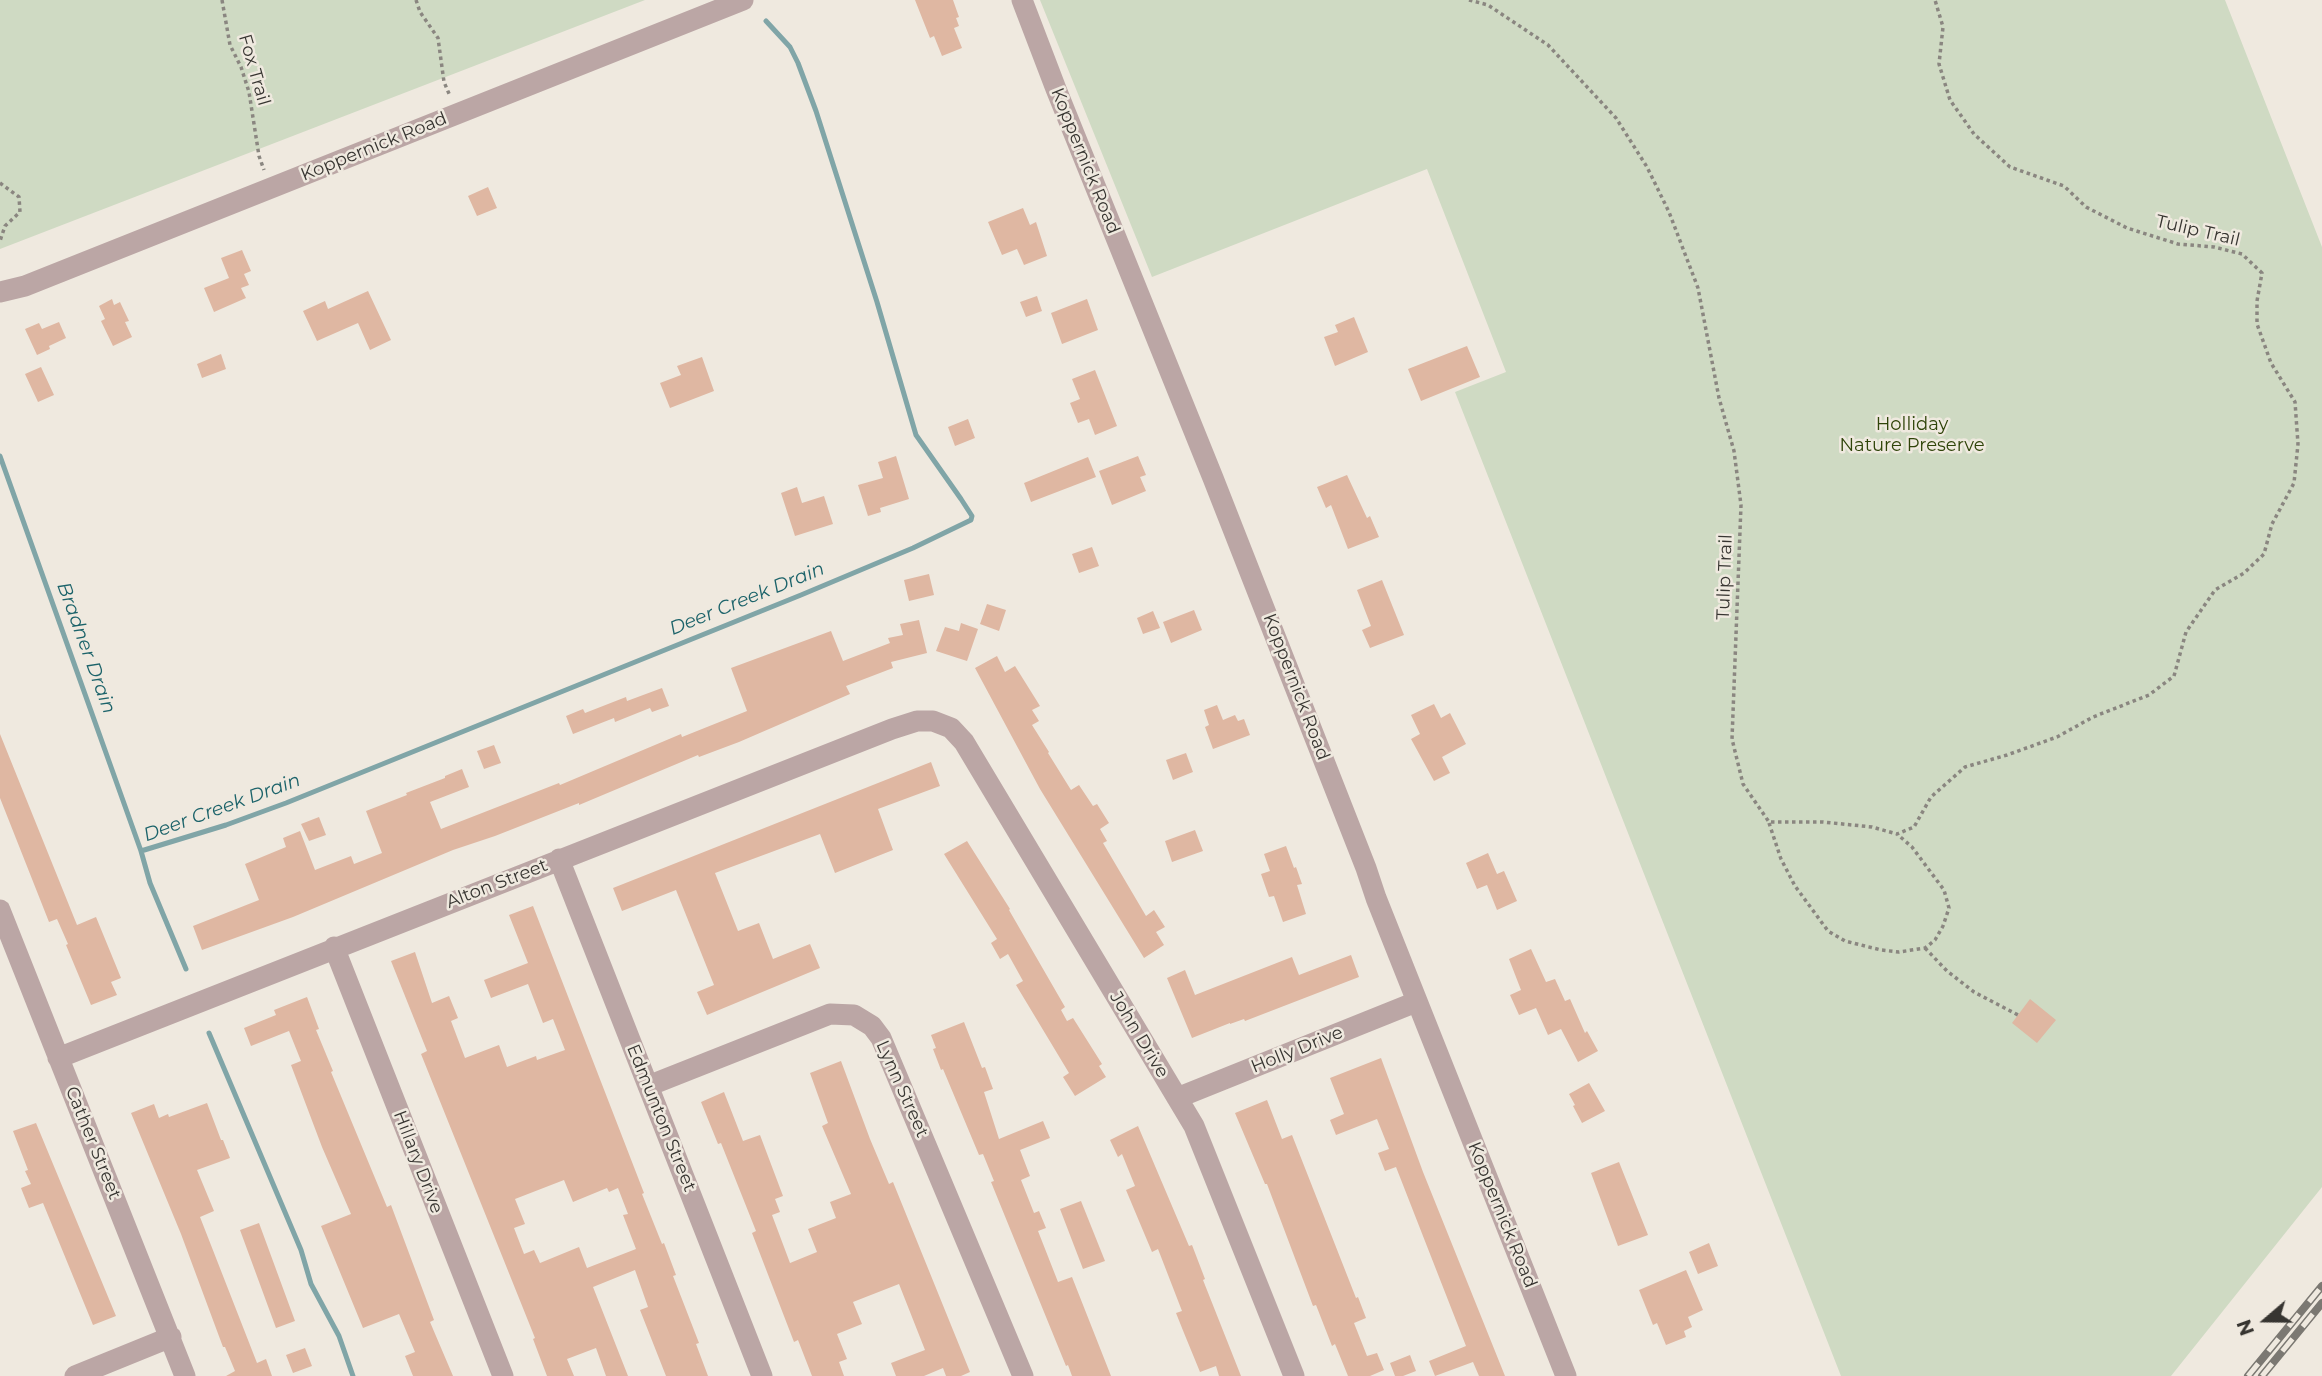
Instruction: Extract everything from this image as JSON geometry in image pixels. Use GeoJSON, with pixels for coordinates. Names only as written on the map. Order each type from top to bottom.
{"type":"FeatureCollection","features":[{"type":"Feature","properties":{"kind":"street","name":"Koppernick Road"},"geometry":{"type":"LineString","coordinates":[[2,292],[24,286],[743,0]]}},
{"type":"Feature","properties":{"kind":"street","name":"Koppernick Road"},"geometry":{"type":"LineString","coordinates":[[1022,0],[1229,516],[1362,855],[1416,1002],[1566,1376]]}},
{"type":"Feature","properties":{"kind":"street","name":"Alton Street"},"geometry":{"type":"LineString","coordinates":[[58,1058],[892,729],[917,721],[938,722]]}},
{"type":"Feature","properties":{"kind":"street","name":"John Drive"},"geometry":{"type":"LineString","coordinates":[[938,722],[951,728],[964,742],[1201,1142],[1294,1376]]}},
{"type":"Feature","properties":{"kind":"street","name":"Edmunton Street"},"geometry":{"type":"LineString","coordinates":[[559,859],[762,1376]]}},
{"type":"Feature","properties":{"kind":"street","name":"Cather Street"},"geometry":{"type":"LineString","coordinates":[[0,910],[185,1376]]}},
{"type":"Feature","properties":{"kind":"street","name":"Hillary Drive"},"geometry":{"type":"LineString","coordinates":[[334,947],[503,1376]]}},
{"type":"Feature","properties":{"kind":"street","name":"Holly Drive"},"geometry":{"type":"LineString","coordinates":[[1177,1098],[1416,1002]]}},
{"type":"Feature","properties":{"kind":"street","name":"Lynn Street"},"geometry":{"type":"LineString","coordinates":[[648,1086],[830,1014],[854,1015],[872,1026],[881,1038],[1023,1376]]}},
{"type":"Feature","properties":{"kind":"street"},"geometry":{"type":"LineString","coordinates":[[75,1376],[171,1337]]}},
{"type":"Feature","properties":{"kind":"path","name":"Fox Trail"},"geometry":{"type":"LineString","coordinates":[[222,0],[230,45],[249,92],[259,156],[270,189]]}},
{"type":"Feature","properties":{"kind":"path"},"geometry":{"type":"LineString","coordinates":[[416,0],[438,38],[444,82],[457,114]]}},
{"type":"Feature","properties":{"kind":"path","name":"Tulip Trail"},"geometry":{"type":"LineString","coordinates":[[1469,0],[1488,5],[1548,45],[1616,118],[1647,167],[1669,212],[1698,288],[1719,398],[1734,451],[1741,505],[1732,738],[1743,784],[1769,822],[1781,859],[1795,886],[1828,931],[1845,941],[1881,950],[1899,952],[1925,948]]}},
{"type":"Feature","properties":{"kind":"path","name":"Tulip Trail"},"geometry":{"type":"LineString","coordinates":[[1897,834],[1914,827],[1931,797],[1965,767],[2057,737],[2093,717],[2148,695],[2174,676],[2186,632],[2215,590],[2244,573],[2264,554],[2272,524],[2294,483],[2298,444],[2295,402],[2270,363],[2257,324],[2257,301],[2262,273],[2242,254],[2214,247],[2178,244],[2127,228],[2086,207],[2064,186],[2010,167],[1974,134],[1950,100],[1939,64],[1943,27],[1935,0]]}},
{"type":"Feature","properties":{"kind":"path"},"geometry":{"type":"LineString","coordinates":[[0,183],[19,197],[20,212],[3,225],[0,241]]}},
{"type":"Feature","properties":{"kind":"path"},"geometry":{"type":"LineString","coordinates":[[1769,822],[1823,822],[1872,827],[1897,834],[1913,847],[1944,890],[1949,908],[1943,926],[1925,948],[1947,971],[1974,992],[2018,1015]]}},
{"type":"Feature","properties":{"kind":"green space"},"geometry":{"type":"Polygon","coordinates":[[[0,0],[645,0],[0,249],[0,0]]]}},
{"type":"Feature","properties":{"kind":"green space","name":"Holliday Nature Preserve"},"geometry":{"type":"Polygon","coordinates":[[[1040,0],[2225,0],[2322,247],[2322,1187],[2171,1376],[1841,1376],[1455,392],[1506,372],[1427,169],[1152,277],[1040,0]]]}},
{"type":"Feature","properties":{"kind":"building"},"geometry":{"type":"Polygon","coordinates":[[[915,0],[953,0],[959,17],[956,18],[959,26],[954,28],[962,48],[942,56],[934,36],[930,38],[915,0]]]}},
{"type":"Feature","properties":{"kind":"building"},"geometry":{"type":"Polygon","coordinates":[[[488,187],[497,208],[477,216],[468,196],[488,187]]]}},
{"type":"Feature","properties":{"kind":"building"},"geometry":{"type":"Polygon","coordinates":[[[1023,208],[1030,225],[1036,222],[1047,256],[1024,265],[1017,249],[1002,255],[988,222],[1023,208]]]}},
{"type":"Feature","properties":{"kind":"building"},"geometry":{"type":"Polygon","coordinates":[[[242,250],[251,271],[244,274],[249,285],[241,288],[246,298],[214,312],[204,288],[229,278],[221,258],[242,250]]]}},
{"type":"Feature","properties":{"kind":"building"},"geometry":{"type":"Polygon","coordinates":[[[368,291],[391,340],[370,350],[358,323],[317,341],[303,311],[325,301],[328,309],[368,291]]]}},
{"type":"Feature","properties":{"kind":"building"},"geometry":{"type":"Polygon","coordinates":[[[1037,296],[1042,311],[1026,317],[1020,302],[1037,296]]]}},
{"type":"Feature","properties":{"kind":"building"},"geometry":{"type":"Polygon","coordinates":[[[112,299],[114,305],[120,302],[129,321],[125,322],[132,337],[113,346],[101,321],[105,319],[99,306],[112,299]]]}},
{"type":"Feature","properties":{"kind":"building"},"geometry":{"type":"Polygon","coordinates":[[[1087,299],[1098,330],[1062,344],[1051,313],[1087,299]]]}},
{"type":"Feature","properties":{"kind":"building"},"geometry":{"type":"Polygon","coordinates":[[[1354,317],[1368,352],[1335,366],[1324,337],[1338,332],[1335,325],[1354,317]]]}},
{"type":"Feature","properties":{"kind":"building"},"geometry":{"type":"Polygon","coordinates":[[[59,322],[66,338],[37,355],[25,329],[39,323],[42,329],[59,322]]]}},
{"type":"Feature","properties":{"kind":"building"},"geometry":{"type":"Polygon","coordinates":[[[1467,346],[1480,377],[1421,401],[1408,369],[1467,346]]]}},
{"type":"Feature","properties":{"kind":"building"},"geometry":{"type":"Polygon","coordinates":[[[221,354],[226,369],[202,378],[197,364],[221,354]]]}},
{"type":"Feature","properties":{"kind":"building"},"geometry":{"type":"Polygon","coordinates":[[[702,357],[714,391],[670,408],[660,383],[681,375],[677,366],[702,357]]]}},
{"type":"Feature","properties":{"kind":"building"},"geometry":{"type":"Polygon","coordinates":[[[41,367],[54,395],[38,402],[25,374],[41,367]]]}},
{"type":"Feature","properties":{"kind":"building"},"geometry":{"type":"Polygon","coordinates":[[[1095,370],[1117,426],[1095,435],[1089,419],[1078,423],[1070,403],[1080,399],[1072,379],[1095,370]]]}},
{"type":"Feature","properties":{"kind":"building"},"geometry":{"type":"Polygon","coordinates":[[[968,419],[975,438],[955,446],[948,427],[968,419]]]}},
{"type":"Feature","properties":{"kind":"building"},"geometry":{"type":"Polygon","coordinates":[[[896,456],[909,499],[880,508],[881,512],[868,516],[858,485],[883,478],[878,462],[896,456]]]}},
{"type":"Feature","properties":{"kind":"building"},"geometry":{"type":"Polygon","coordinates":[[[1138,456],[1146,475],[1140,477],[1146,491],[1112,505],[1099,471],[1138,456]]]}},
{"type":"Feature","properties":{"kind":"building"},"geometry":{"type":"Polygon","coordinates":[[[1088,457],[1096,477],[1031,502],[1024,483],[1088,457]]]}},
{"type":"Feature","properties":{"kind":"building"},"geometry":{"type":"Polygon","coordinates":[[[1347,475],[1379,537],[1348,549],[1331,505],[1326,508],[1317,487],[1347,475]]]}},
{"type":"Feature","properties":{"kind":"building"},"geometry":{"type":"Polygon","coordinates":[[[797,487],[802,503],[824,496],[833,524],[795,536],[781,493],[797,487]]]}},
{"type":"Feature","properties":{"kind":"building"},"geometry":{"type":"Polygon","coordinates":[[[1092,547],[1099,566],[1079,573],[1072,554],[1092,547]]]}},
{"type":"Feature","properties":{"kind":"building"},"geometry":{"type":"Polygon","coordinates":[[[929,574],[934,595],[909,601],[904,580],[929,574]]]}},
{"type":"Feature","properties":{"kind":"building"},"geometry":{"type":"Polygon","coordinates":[[[1382,580],[1404,635],[1370,648],[1362,630],[1371,626],[1357,590],[1382,580]]]}},
{"type":"Feature","properties":{"kind":"building"},"geometry":{"type":"Polygon","coordinates":[[[987,604],[1006,610],[999,631],[980,624],[987,604]]]}},
{"type":"Feature","properties":{"kind":"building"},"geometry":{"type":"Polygon","coordinates":[[[1194,610],[1202,630],[1171,643],[1163,622],[1194,610]]]}},
{"type":"Feature","properties":{"kind":"building"},"geometry":{"type":"Polygon","coordinates":[[[1153,611],[1160,628],[1143,634],[1137,618],[1153,611]]]}},
{"type":"Feature","properties":{"kind":"building"},"geometry":{"type":"Polygon","coordinates":[[[919,620],[927,653],[891,662],[893,668],[846,686],[850,694],[739,742],[699,757],[698,755],[579,805],[453,850],[293,917],[202,950],[193,926],[259,900],[245,864],[286,847],[283,838],[300,831],[315,870],[351,856],[354,864],[382,853],[366,811],[445,776],[462,769],[469,787],[430,802],[441,829],[559,783],[560,785],[681,734],[682,737],[747,711],[731,668],[831,631],[843,661],[890,643],[888,638],[903,635],[900,624],[919,620]]]}},
{"type":"Feature","properties":{"kind":"building"},"geometry":{"type":"Polygon","coordinates":[[[961,623],[978,629],[967,661],[936,651],[945,627],[959,631],[961,623]]]}},
{"type":"Feature","properties":{"kind":"building"},"geometry":{"type":"Polygon","coordinates":[[[997,656],[1005,672],[1015,666],[1040,706],[1032,710],[1039,721],[1032,725],[1071,790],[1079,785],[1093,806],[1097,804],[1109,823],[1100,829],[1107,841],[1103,843],[1146,916],[1154,910],[1165,927],[1156,932],[1164,945],[1144,958],[1040,789],[975,668],[997,656]]]}},
{"type":"Feature","properties":{"kind":"building"},"geometry":{"type":"Polygon","coordinates":[[[662,688],[669,706],[652,712],[650,708],[615,722],[614,718],[573,734],[566,716],[583,709],[585,713],[626,697],[627,701],[662,688]]]}},
{"type":"Feature","properties":{"kind":"building"},"geometry":{"type":"Polygon","coordinates":[[[1434,704],[1441,718],[1450,713],[1466,744],[1442,757],[1450,773],[1434,781],[1411,739],[1420,734],[1411,715],[1434,704]]]}},
{"type":"Feature","properties":{"kind":"building"},"geometry":{"type":"Polygon","coordinates":[[[1217,705],[1223,720],[1235,715],[1238,721],[1244,719],[1250,735],[1213,749],[1205,727],[1209,725],[1204,710],[1217,705]]]}},
{"type":"Feature","properties":{"kind":"building"},"geometry":{"type":"Polygon","coordinates":[[[0,734],[77,925],[96,917],[121,978],[111,982],[117,995],[91,1005],[57,919],[49,922],[0,798],[0,734]]]}},
{"type":"Feature","properties":{"kind":"building"},"geometry":{"type":"Polygon","coordinates":[[[494,745],[501,763],[484,769],[477,751],[494,745]]]}},
{"type":"Feature","properties":{"kind":"building"},"geometry":{"type":"Polygon","coordinates":[[[1186,753],[1193,772],[1173,780],[1166,760],[1186,753]]]}},
{"type":"Feature","properties":{"kind":"building"},"geometry":{"type":"Polygon","coordinates":[[[931,762],[940,786],[878,809],[893,850],[835,873],[820,834],[715,873],[738,931],[759,923],[773,959],[810,944],[820,968],[707,1015],[697,992],[714,985],[676,890],[622,911],[613,888],[931,762]]]}},
{"type":"Feature","properties":{"kind":"building"},"geometry":{"type":"Polygon","coordinates":[[[319,817],[326,835],[309,841],[301,824],[319,817]]]}},
{"type":"Feature","properties":{"kind":"building"},"geometry":{"type":"Polygon","coordinates":[[[1195,830],[1203,851],[1172,862],[1165,841],[1195,830]]]}},
{"type":"Feature","properties":{"kind":"building"},"geometry":{"type":"Polygon","coordinates":[[[967,841],[1010,909],[1065,1007],[1061,1010],[1067,1021],[1073,1018],[1102,1064],[1099,1066],[1106,1077],[1075,1096],[1063,1077],[1069,1073],[1016,985],[1023,981],[1008,954],[1000,959],[991,943],[997,939],[944,854],[967,841]]]}},
{"type":"Feature","properties":{"kind":"building"},"geometry":{"type":"Polygon","coordinates":[[[1286,846],[1302,884],[1297,885],[1306,914],[1283,922],[1274,896],[1269,897],[1261,874],[1270,871],[1264,854],[1286,846]]]}},
{"type":"Feature","properties":{"kind":"building"},"geometry":{"type":"Polygon","coordinates":[[[1488,853],[1497,874],[1504,871],[1517,901],[1497,910],[1487,885],[1477,889],[1466,863],[1488,853]]]}},
{"type":"Feature","properties":{"kind":"building"},"geometry":{"type":"Polygon","coordinates":[[[533,906],[644,1193],[642,1194],[676,1275],[673,1276],[699,1343],[696,1344],[708,1376],[666,1376],[640,1310],[648,1307],[635,1270],[593,1287],[628,1376],[606,1376],[596,1348],[567,1359],[574,1376],[547,1376],[533,1339],[535,1338],[421,1054],[427,1051],[391,961],[415,952],[432,1003],[449,996],[458,1018],[451,1021],[465,1058],[499,1045],[507,1067],[536,1056],[537,1060],[565,1050],[553,1019],[543,1023],[528,984],[491,998],[484,980],[528,963],[509,915],[533,906]],[[564,1180],[515,1199],[525,1224],[514,1228],[524,1254],[534,1250],[540,1263],[579,1247],[587,1268],[636,1249],[623,1215],[628,1214],[618,1188],[609,1192],[607,1188],[573,1202],[564,1180]]]}},
{"type":"Feature","properties":{"kind":"building"},"geometry":{"type":"Polygon","coordinates":[[[1531,949],[1546,982],[1555,979],[1565,1001],[1570,999],[1585,1033],[1587,1031],[1598,1051],[1578,1062],[1561,1029],[1548,1035],[1536,1008],[1519,1015],[1510,995],[1521,990],[1509,959],[1531,949]]]}},
{"type":"Feature","properties":{"kind":"building"},"geometry":{"type":"Polygon","coordinates":[[[1351,955],[1359,977],[1245,1021],[1244,1019],[1230,1023],[1192,1038],[1167,978],[1185,970],[1195,995],[1292,957],[1299,975],[1351,955]]]}},
{"type":"Feature","properties":{"kind":"building"},"geometry":{"type":"Polygon","coordinates":[[[307,997],[319,1029],[316,1030],[333,1071],[331,1072],[387,1207],[391,1205],[434,1320],[430,1322],[453,1376],[413,1376],[405,1356],[415,1352],[399,1314],[363,1328],[321,1226],[351,1214],[291,1065],[301,1061],[289,1031],[251,1046],[244,1028],[276,1015],[274,1010],[307,997]]]}},
{"type":"Feature","properties":{"kind":"building"},"geometry":{"type":"Polygon","coordinates":[[[2030,999],[2056,1020],[2037,1043],[2012,1023],[2030,999]]]}},
{"type":"Feature","properties":{"kind":"building"},"geometry":{"type":"Polygon","coordinates":[[[964,1022],[993,1089],[984,1092],[999,1139],[1043,1121],[1050,1138],[1020,1150],[1030,1176],[1021,1180],[1034,1213],[1039,1211],[1046,1228],[1038,1231],[1058,1282],[1072,1277],[1111,1376],[1072,1376],[1068,1365],[1066,1366],[991,1182],[994,1181],[983,1154],[979,1155],[943,1069],[941,1070],[931,1035],[964,1022]]]}},
{"type":"Feature","properties":{"kind":"building"},"geometry":{"type":"Polygon","coordinates":[[[1381,1058],[1423,1172],[1505,1376],[1479,1376],[1473,1362],[1435,1376],[1429,1361],[1466,1346],[1396,1167],[1385,1171],[1378,1153],[1389,1149],[1377,1119],[1336,1135],[1330,1120],[1344,1114],[1330,1078],[1381,1058]]]}},
{"type":"Feature","properties":{"kind":"building"},"geometry":{"type":"Polygon","coordinates":[[[841,1061],[870,1139],[889,1184],[893,1182],[970,1372],[961,1376],[946,1376],[943,1368],[924,1376],[896,1376],[891,1363],[925,1350],[899,1284],[853,1302],[862,1324],[837,1334],[847,1359],[839,1362],[844,1376],[812,1376],[798,1340],[794,1342],[752,1233],[756,1231],[721,1143],[718,1144],[701,1102],[724,1092],[743,1141],[760,1135],[783,1196],[775,1199],[780,1212],[772,1215],[790,1263],[817,1252],[808,1229],[836,1218],[830,1202],[851,1194],[822,1126],[828,1123],[810,1073],[841,1061]]]}},
{"type":"Feature","properties":{"kind":"building"},"geometry":{"type":"Polygon","coordinates":[[[1589,1083],[1605,1111],[1582,1123],[1569,1094],[1589,1083]]]}},
{"type":"Feature","properties":{"kind":"building"},"geometry":{"type":"Polygon","coordinates":[[[1267,1100],[1282,1139],[1292,1135],[1366,1318],[1354,1323],[1367,1356],[1377,1353],[1384,1370],[1370,1376],[1348,1376],[1335,1344],[1332,1346],[1316,1305],[1313,1306],[1267,1184],[1235,1113],[1267,1100]]]}},
{"type":"Feature","properties":{"kind":"building"},"geometry":{"type":"Polygon","coordinates":[[[207,1103],[230,1158],[197,1170],[214,1211],[200,1217],[257,1363],[266,1359],[272,1376],[226,1376],[235,1371],[223,1347],[181,1234],[131,1113],[154,1104],[159,1118],[168,1114],[169,1117],[207,1103]]]}},
{"type":"Feature","properties":{"kind":"building"},"geometry":{"type":"Polygon","coordinates":[[[36,1123],[116,1316],[93,1325],[43,1203],[29,1208],[21,1188],[31,1184],[13,1131],[36,1123]]]}},
{"type":"Feature","properties":{"kind":"building"},"geometry":{"type":"Polygon","coordinates":[[[1138,1126],[1189,1246],[1192,1245],[1241,1376],[1219,1376],[1216,1366],[1200,1372],[1176,1313],[1182,1311],[1158,1249],[1152,1252],[1126,1190],[1135,1186],[1122,1154],[1118,1157],[1110,1140],[1138,1126]]]}},
{"type":"Feature","properties":{"kind":"building"},"geometry":{"type":"Polygon","coordinates":[[[1619,1162],[1648,1235],[1618,1246],[1591,1173],[1619,1162]]]}},
{"type":"Feature","properties":{"kind":"building"},"geometry":{"type":"Polygon","coordinates":[[[1081,1201],[1105,1261],[1083,1269],[1060,1209],[1081,1201]]]}},
{"type":"Feature","properties":{"kind":"building"},"geometry":{"type":"Polygon","coordinates":[[[259,1223],[295,1321],[276,1328],[240,1230],[259,1223]]]}},
{"type":"Feature","properties":{"kind":"building"},"geometry":{"type":"Polygon","coordinates":[[[1709,1243],[1718,1266],[1698,1274],[1689,1252],[1709,1243]]]}},
{"type":"Feature","properties":{"kind":"building"},"geometry":{"type":"Polygon","coordinates":[[[1686,1270],[1703,1310],[1688,1317],[1692,1327],[1684,1331],[1686,1337],[1666,1345],[1657,1323],[1653,1325],[1639,1290],[1686,1270]]]}},
{"type":"Feature","properties":{"kind":"building"},"geometry":{"type":"Polygon","coordinates":[[[305,1348],[312,1366],[293,1373],[286,1355],[305,1348]]]}},
{"type":"Feature","properties":{"kind":"building"},"geometry":{"type":"Polygon","coordinates":[[[1410,1355],[1416,1371],[1395,1376],[1390,1363],[1410,1355]]]}},
{"type":"Feature","properties":{"kind":"waterway","name":"Deer Creek Drain"},"geometry":{"type":"LineString","coordinates":[[141,851],[286,803],[801,595],[913,548],[971,520],[972,516],[916,435],[816,111],[790,47],[766,21]]}},
{"type":"Feature","properties":{"kind":"waterway","name":"Bradner Drain"},"geometry":{"type":"LineString","coordinates":[[0,456],[141,851],[150,883],[186,969]]}},
{"type":"Feature","properties":{"kind":"waterway","name":"Deer Creek Drain"},"geometry":{"type":"LineString","coordinates":[[209,1033],[301,1250],[311,1284],[339,1336],[353,1376]]}},
{"type":"Feature","properties":{"kind":"railway"},"geometry":{"type":"LineString","coordinates":[[2248,1376],[2322,1286]]}},
{"type":"Feature","properties":{"kind":"railway"},"geometry":{"type":"LineString","coordinates":[[2262,1376],[2322,1303]]}}]}
